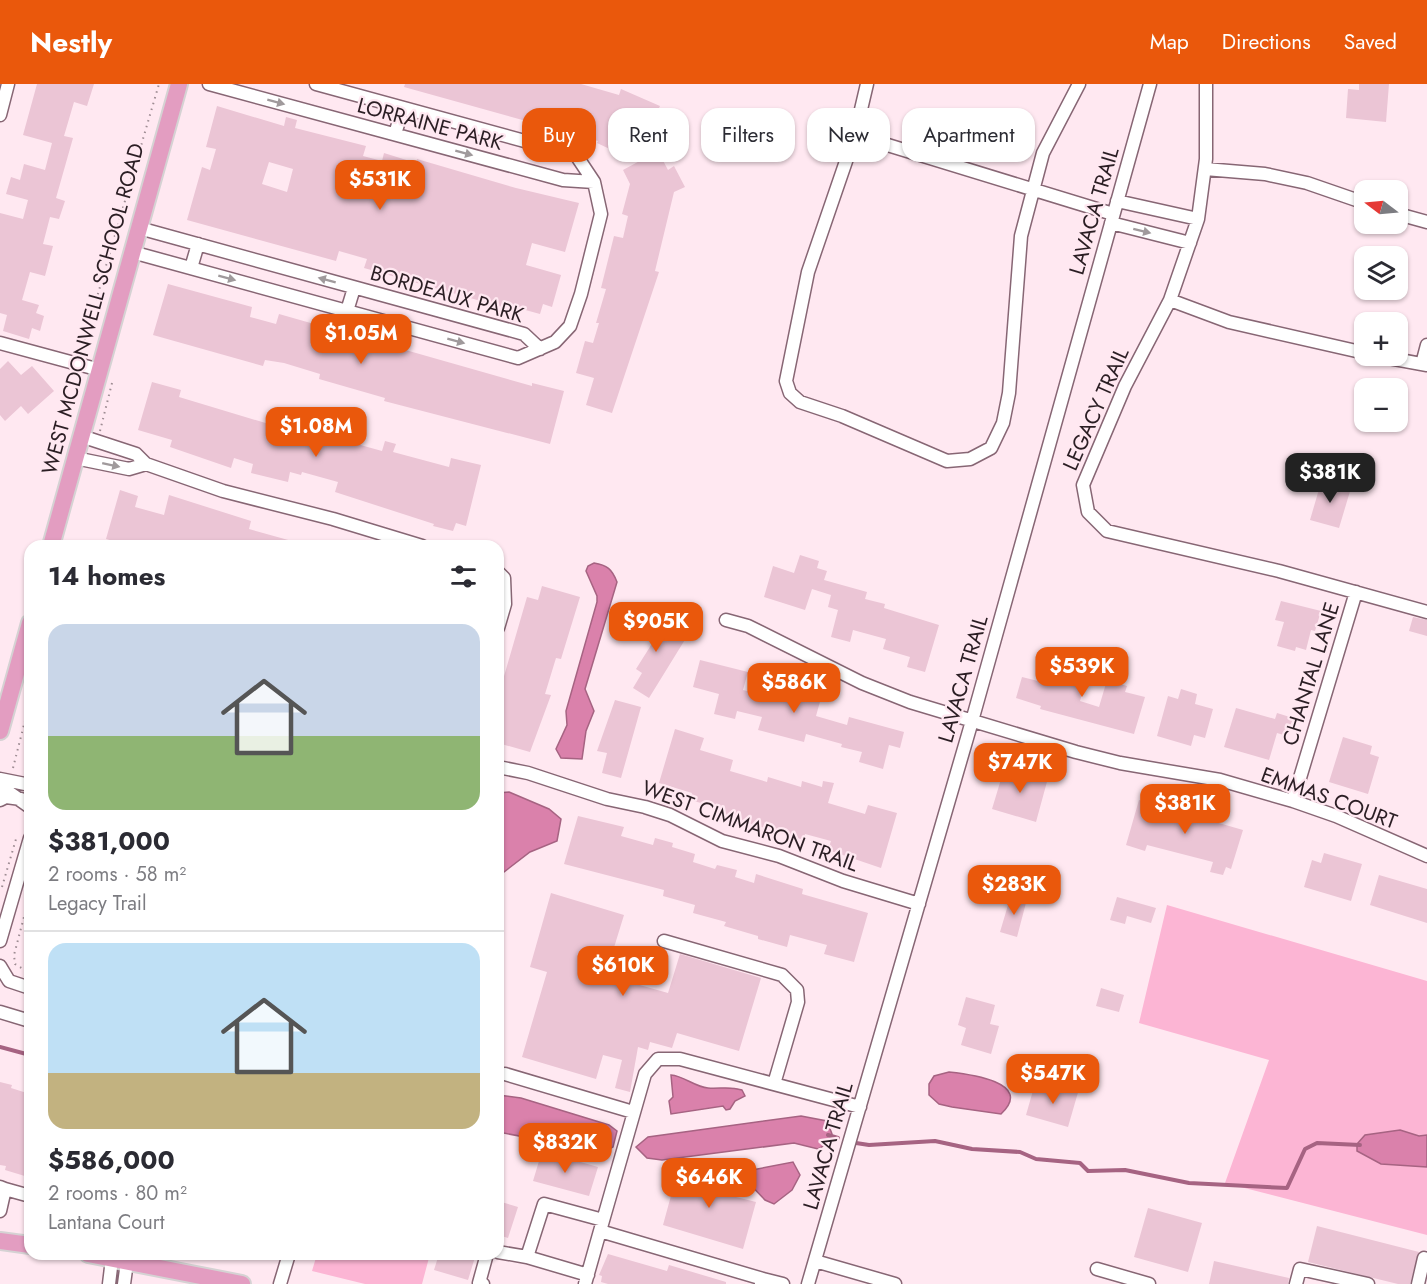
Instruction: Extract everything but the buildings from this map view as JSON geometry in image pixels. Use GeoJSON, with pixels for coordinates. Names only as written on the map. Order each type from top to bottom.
{"type":"FeatureCollection","features":[{"type":"Feature","properties":{"kind":"main road","name":"WEST MCDONWELL SCHOOL ROAD"},"geometry":{"type":"LineString","coordinates":[[53,540],[179,84]]}},
{"type":"Feature","properties":{"kind":"main road"},"geometry":{"type":"LineString","coordinates":[[0,731],[24,647]]}},
{"type":"Feature","properties":{"kind":"main road"},"geometry":{"type":"LineString","coordinates":[[0,1241],[24,1244]]}},
{"type":"Feature","properties":{"kind":"main road"},"geometry":{"type":"LineString","coordinates":[[134,1260],[242,1284]]}},
{"type":"Feature","properties":{"kind":"street"},"geometry":{"type":"LineString","coordinates":[[0,115],[8,84]]}},
{"type":"Feature","properties":{"kind":"street","name":"LORRAINE PARK"},"geometry":{"type":"LineString","coordinates":[[209,84],[237,88],[563,180],[594,182]]}},
{"type":"Feature","properties":{"kind":"street","name":"LORRAINE PARK"},"geometry":{"type":"LineString","coordinates":[[316,84],[576,154],[594,182]]}},
{"type":"Feature","properties":{"kind":"street"},"geometry":{"type":"LineString","coordinates":[[861,108],[867,84]]}},
{"type":"Feature","properties":{"kind":"street"},"geometry":{"type":"LineString","coordinates":[[846,162],[808,272],[786,381],[790,393],[800,402],[842,416],[946,461],[970,459],[991,448],[1003,423],[1009,393],[1021,236],[1043,153],[1079,84]]}},
{"type":"Feature","properties":{"kind":"street","name":"LAVACA TRAIL"},"geometry":{"type":"LineString","coordinates":[[808,1284],[972,721],[1150,84]]}},
{"type":"Feature","properties":{"kind":"street","name":"LEGACY TRAIL"},"geometry":{"type":"LineString","coordinates":[[1206,84],[1205,169],[1197,219],[1170,300],[1125,387],[1083,485],[1088,512],[1107,531],[1279,571],[1427,612]]}},
{"type":"Feature","properties":{"kind":"street"},"geometry":{"type":"LineString","coordinates":[[395,134],[403,108]]}},
{"type":"Feature","properties":{"kind":"street"},"geometry":{"type":"LineString","coordinates":[[890,146],[1190,243]]}},
{"type":"Feature","properties":{"kind":"street"},"geometry":{"type":"LineString","coordinates":[[1205,169],[1266,174],[1307,183],[1354,199]]}},
{"type":"Feature","properties":{"kind":"street"},"geometry":{"type":"LineString","coordinates":[[540,349],[555,342],[570,326],[581,294],[601,214],[594,182]]}},
{"type":"Feature","properties":{"kind":"street"},"geometry":{"type":"LineString","coordinates":[[1117,201],[1197,219]]}},
{"type":"Feature","properties":{"kind":"street"},"geometry":{"type":"LineString","coordinates":[[1408,217],[1427,222]]}},
{"type":"Feature","properties":{"kind":"street","name":"BORDEAUX PARK"},"geometry":{"type":"LineString","coordinates":[[132,252],[518,358],[540,349],[524,334],[139,228]]}},
{"type":"Feature","properties":{"kind":"street"},"geometry":{"type":"LineString","coordinates":[[191,268],[198,244]]}},
{"type":"Feature","properties":{"kind":"street"},"geometry":{"type":"LineString","coordinates":[[347,311],[354,288]]}},
{"type":"Feature","properties":{"kind":"street"},"geometry":{"type":"LineString","coordinates":[[1170,300],[1229,322],[1354,350]]}},
{"type":"Feature","properties":{"kind":"street"},"geometry":{"type":"LineString","coordinates":[[0,343],[100,370]]}},
{"type":"Feature","properties":{"kind":"street"},"geometry":{"type":"LineString","coordinates":[[1408,362],[1425,365],[1427,345]]}},
{"type":"Feature","properties":{"kind":"street"},"geometry":{"type":"LineString","coordinates":[[81,436],[136,454],[146,464],[223,491],[333,519],[402,540]]}},
{"type":"Feature","properties":{"kind":"street"},"geometry":{"type":"LineString","coordinates":[[75,458],[129,469],[146,464]]}},
{"type":"Feature","properties":{"kind":"street"},"geometry":{"type":"LineString","coordinates":[[504,578],[504,607]]}},
{"type":"Feature","properties":{"kind":"street","name":"CHANTAL LANE"},"geometry":{"type":"LineString","coordinates":[[1293,801],[1356,592]]}},
{"type":"Feature","properties":{"kind":"street","name":"EMMAS COURT"},"geometry":{"type":"LineString","coordinates":[[726,620],[748,626],[872,687],[910,702],[1109,760],[1220,780],[1293,801],[1336,816],[1427,856]]}},
{"type":"Feature","properties":{"kind":"street","name":"WEST CIMMARON TRAIL"},"geometry":{"type":"LineString","coordinates":[[504,768],[528,773],[607,799],[645,807],[669,815],[722,841],[779,856],[843,881],[919,904]]}},
{"type":"Feature","properties":{"kind":"street"},"geometry":{"type":"LineString","coordinates":[[0,779],[24,784]]}},
{"type":"Feature","properties":{"kind":"street"},"geometry":{"type":"LineString","coordinates":[[0,786],[24,802]]}},
{"type":"Feature","properties":{"kind":"street"},"geometry":{"type":"LineString","coordinates":[[0,800],[6,797],[24,802]]}},
{"type":"Feature","properties":{"kind":"street"},"geometry":{"type":"LineString","coordinates":[[0,941],[24,839]]}},
{"type":"Feature","properties":{"kind":"street"},"geometry":{"type":"LineString","coordinates":[[664,941],[782,975],[797,990],[798,1002],[774,1084]]}},
{"type":"Feature","properties":{"kind":"street"},"geometry":{"type":"LineString","coordinates":[[0,966],[9,981],[24,986]]}},
{"type":"Feature","properties":{"kind":"street"},"geometry":{"type":"LineString","coordinates":[[0,1012],[24,1019]]}},
{"type":"Feature","properties":{"kind":"street"},"geometry":{"type":"LineString","coordinates":[[504,1253],[527,1257],[586,1280],[645,1074],[658,1059],[680,1059],[860,1107]]}},
{"type":"Feature","properties":{"kind":"street"},"geometry":{"type":"LineString","coordinates":[[505,1074],[633,1112]]}},
{"type":"Feature","properties":{"kind":"street"},"geometry":{"type":"LineString","coordinates":[[0,1211],[2,1188],[24,1194]]}},
{"type":"Feature","properties":{"kind":"street"},"geometry":{"type":"LineString","coordinates":[[527,1257],[544,1204],[762,1281],[783,1284]]}},
{"type":"Feature","properties":{"kind":"street"},"geometry":{"type":"LineString","coordinates":[[1418,1284],[1424,1258]]}},
{"type":"Feature","properties":{"kind":"street"},"geometry":{"type":"LineString","coordinates":[[109,1284],[128,1260]]}},
{"type":"Feature","properties":{"kind":"street"},"geometry":{"type":"LineString","coordinates":[[124,1284],[129,1260]]}},
{"type":"Feature","properties":{"kind":"street"},"geometry":{"type":"LineString","coordinates":[[280,1284],[287,1260]]}},
{"type":"Feature","properties":{"kind":"street"},"geometry":{"type":"LineString","coordinates":[[483,1284],[479,1283],[485,1260]]}},
{"type":"Feature","properties":{"kind":"street"},"geometry":{"type":"LineString","coordinates":[[815,1261],[858,1279],[895,1284]]}},
{"type":"Feature","properties":{"kind":"street"},"geometry":{"type":"LineString","coordinates":[[1097,1269],[1149,1284]]}},
{"type":"Feature","properties":{"kind":"street"},"geometry":{"type":"LineString","coordinates":[[1296,1284],[1300,1269],[1368,1284]]}},
{"type":"Feature","properties":{"kind":"path"},"geometry":{"type":"LineString","coordinates":[[81,353],[159,84]]}},
{"type":"Feature","properties":{"kind":"path"},"geometry":{"type":"LineString","coordinates":[[14,766],[24,725]]}},
{"type":"Feature","properties":{"kind":"path"},"geometry":{"type":"LineString","coordinates":[[3,887],[13,844],[24,836]]}},
{"type":"Feature","properties":{"kind":"path"},"geometry":{"type":"LineString","coordinates":[[24,915],[14,955],[15,964],[24,969]]}},
{"type":"Feature","properties":{"kind":"shaded area"},"geometry":{"type":"Polygon","coordinates":[[[594,563],[608,568],[617,582],[585,689],[594,711],[586,731],[582,759],[561,758],[556,749],[567,725],[566,711],[597,602],[597,596],[586,571],[588,566],[594,563]]]}},
{"type":"Feature","properties":{"kind":"shaded area"},"geometry":{"type":"Polygon","coordinates":[[[504,792],[509,792],[549,809],[561,819],[557,841],[530,852],[504,872],[504,792]]]}},
{"type":"Feature","properties":{"kind":"shaded area"},"geometry":{"type":"Polygon","coordinates":[[[1167,905],[1427,981],[1427,1235],[1225,1183],[1269,1060],[1139,1023],[1167,905]]]}},
{"type":"Feature","properties":{"kind":"shaded area"},"geometry":{"type":"Polygon","coordinates":[[[949,1072],[995,1082],[1010,1094],[1009,1103],[1001,1114],[939,1104],[929,1095],[929,1084],[934,1076],[949,1072]]]}},
{"type":"Feature","properties":{"kind":"shaded area"},"geometry":{"type":"Polygon","coordinates":[[[671,1075],[703,1087],[742,1090],[745,1096],[735,1101],[730,1109],[726,1110],[723,1106],[671,1114],[669,1101],[673,1097],[671,1075]]]}},
{"type":"Feature","properties":{"kind":"shaded area"},"geometry":{"type":"Polygon","coordinates":[[[504,1096],[521,1098],[609,1125],[617,1131],[613,1147],[604,1152],[504,1133],[504,1096]]]}},
{"type":"Feature","properties":{"kind":"shaded area"},"geometry":{"type":"Polygon","coordinates":[[[801,1116],[827,1121],[832,1134],[827,1144],[818,1149],[794,1143],[662,1160],[647,1158],[636,1147],[648,1137],[801,1116]]]}},
{"type":"Feature","properties":{"kind":"shaded area"},"geometry":{"type":"Polygon","coordinates":[[[1400,1130],[1419,1136],[1427,1135],[1427,1167],[1381,1164],[1357,1151],[1357,1144],[1365,1135],[1400,1130]]]}},
{"type":"Feature","properties":{"kind":"shaded area"},"geometry":{"type":"Polygon","coordinates":[[[793,1162],[800,1175],[792,1190],[774,1204],[765,1200],[744,1178],[747,1171],[793,1162]]]}},
{"type":"Feature","properties":{"kind":"shaded area"},"geometry":{"type":"Polygon","coordinates":[[[315,1260],[428,1260],[422,1284],[365,1284],[312,1271],[315,1260]]]}},
{"type":"Feature","properties":{"kind":"waterway"},"geometry":{"type":"LineString","coordinates":[[0,1047],[24,1053]]}},
{"type":"Feature","properties":{"kind":"waterway"},"geometry":{"type":"LineString","coordinates":[[828,1135],[838,1138]]}},
{"type":"Feature","properties":{"kind":"waterway"},"geometry":{"type":"LineString","coordinates":[[856,1143],[869,1145],[935,1141],[972,1149],[1020,1152],[1036,1159],[1080,1163],[1088,1171],[1125,1170],[1189,1183],[1287,1188],[1305,1149],[1317,1143],[1360,1145]]}}]}
